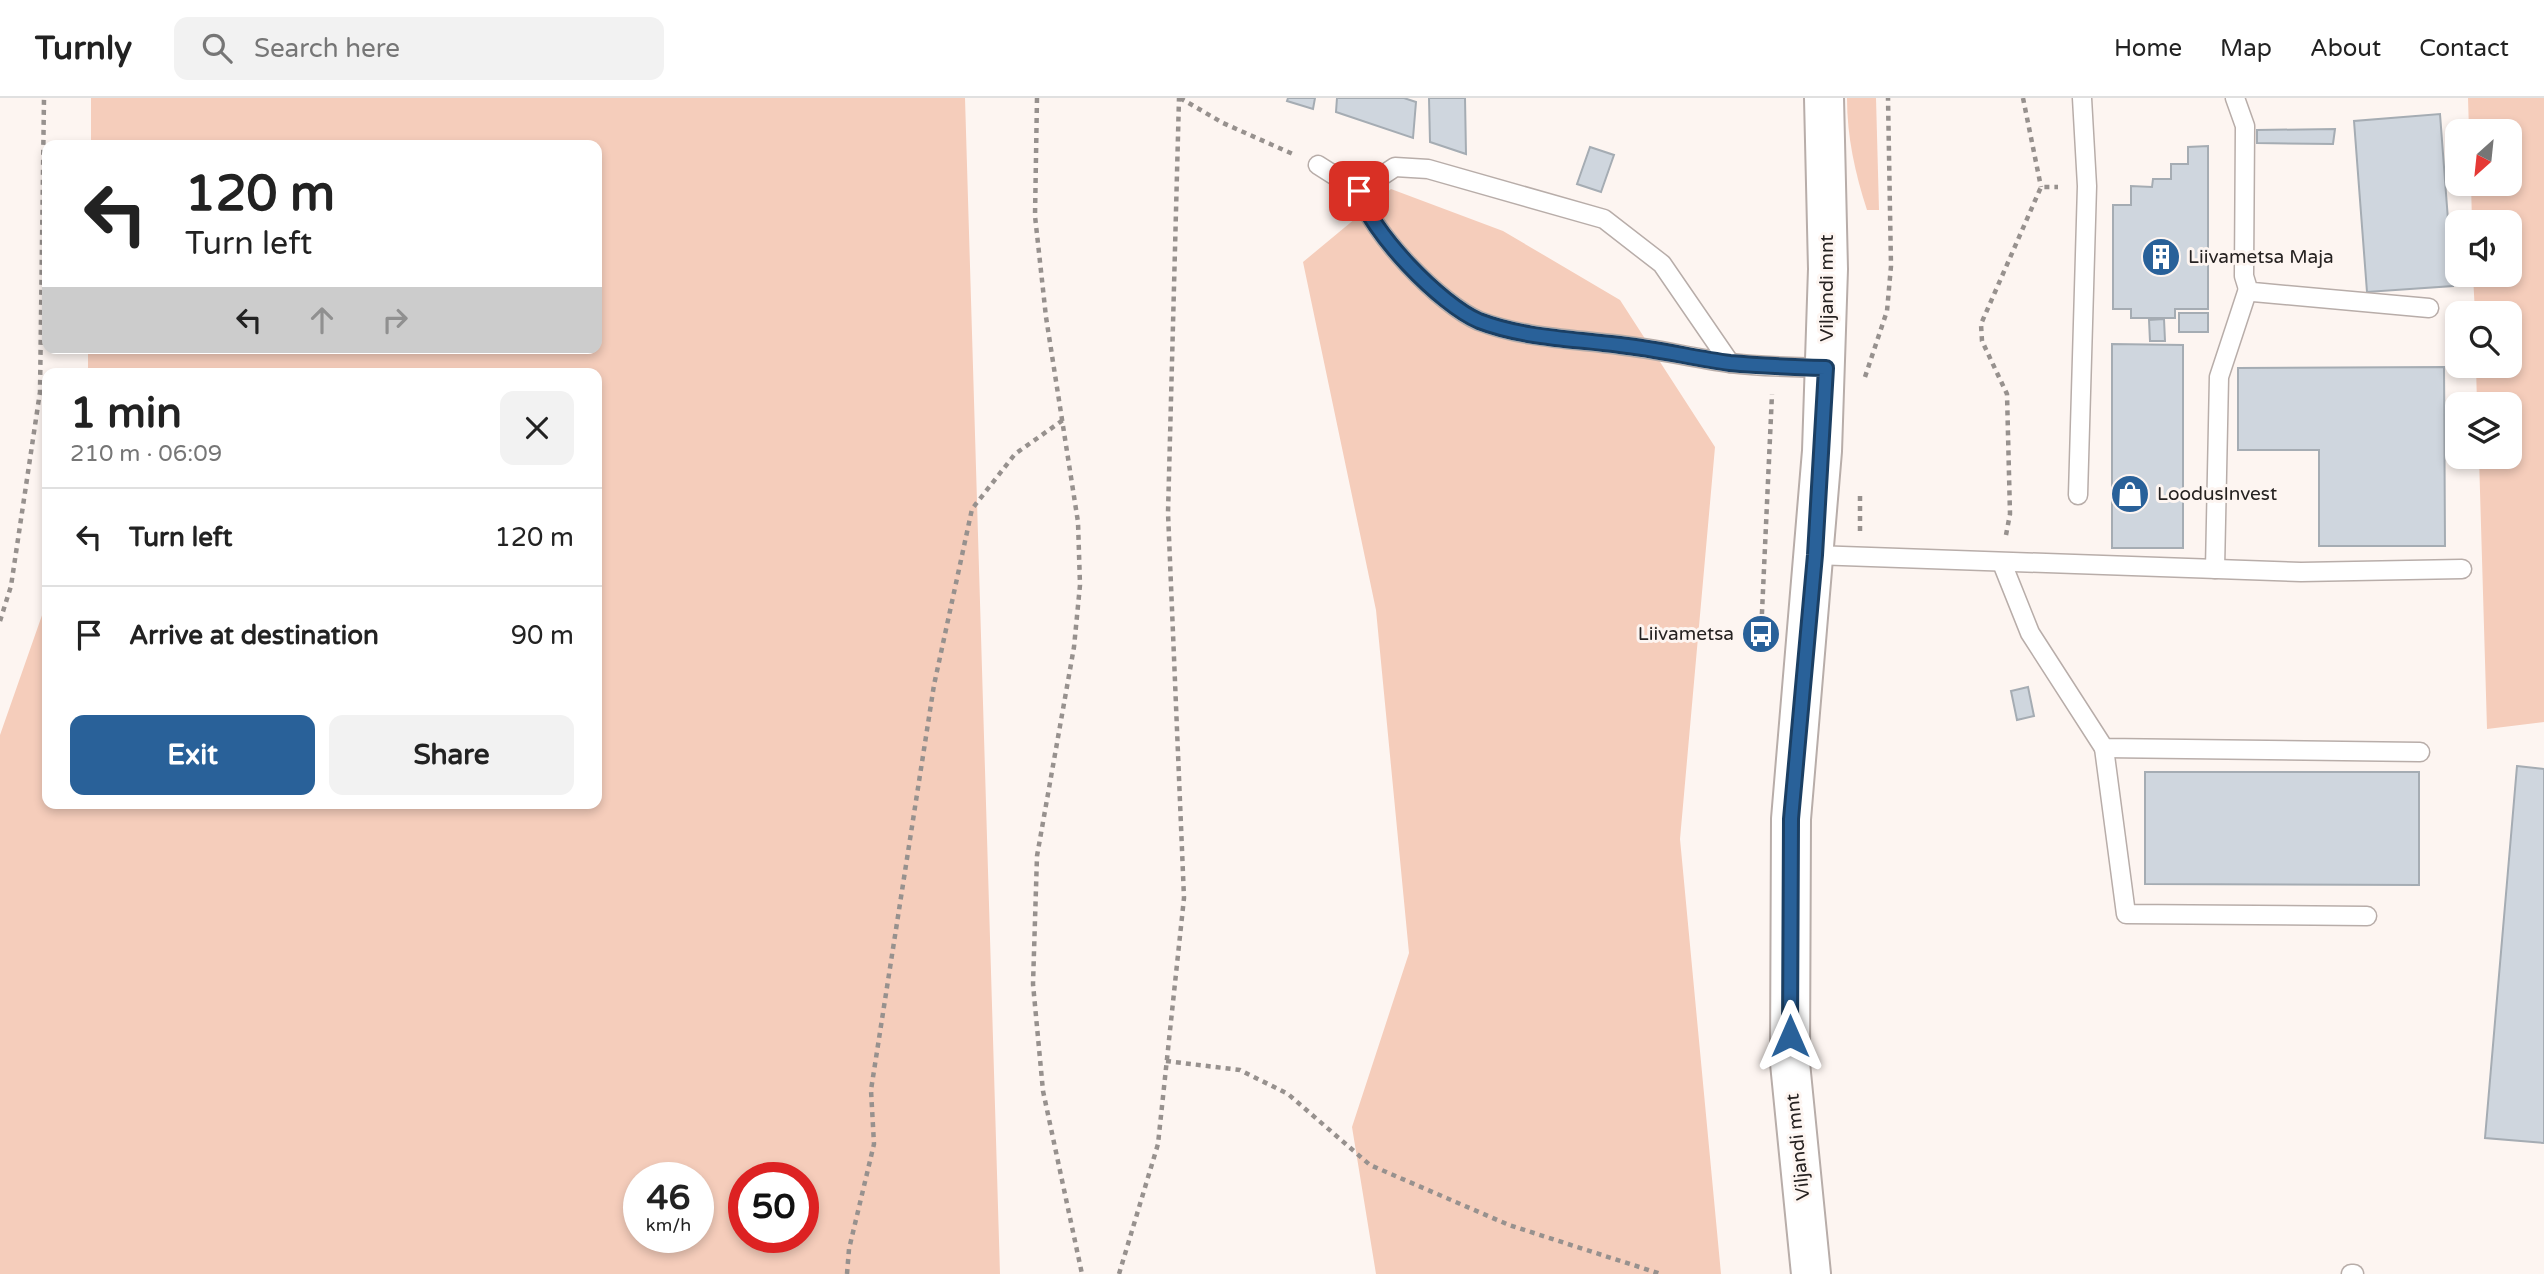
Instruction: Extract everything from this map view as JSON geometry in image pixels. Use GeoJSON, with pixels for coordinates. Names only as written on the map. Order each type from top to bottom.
{"type":"FeatureCollection","features":[{"type":"Feature","properties":{"kind":"main road","name":"Viljandi mnt"},"geometry":{"type":"LineString","coordinates":[[1811,1274],[1790,1049],[1791,819],[1815,555],[1826,368],[1828,270],[1824,98]]}},
{"type":"Feature","properties":{"kind":"lane"},"geometry":{"type":"LineString","coordinates":[[2078,495],[2087,186],[2082,98]]}},
{"type":"Feature","properties":{"kind":"lane"},"geometry":{"type":"LineString","coordinates":[[2216,569],[2219,377],[2248,289],[2244,276],[2245,126],[2235,98]]}},
{"type":"Feature","properties":{"kind":"lane"},"geometry":{"type":"LineString","coordinates":[[1318,165],[1359,191],[1363,206],[1397,250],[1455,307],[1479,321],[1514,331],[1656,349],[1730,363],[1826,368]]}},
{"type":"Feature","properties":{"kind":"lane"},"geometry":{"type":"LineString","coordinates":[[1359,191],[1395,167],[1428,169],[1604,219],[1662,264],[1730,363]]}},
{"type":"Feature","properties":{"kind":"lane"},"geometry":{"type":"LineString","coordinates":[[2248,289],[2253,292],[2429,308]]}},
{"type":"Feature","properties":{"kind":"lane"},"geometry":{"type":"LineString","coordinates":[[1815,555],[1859,559],[2216,569],[2462,569]]}},
{"type":"Feature","properties":{"kind":"lane"},"geometry":{"type":"LineString","coordinates":[[2002,563],[2030,633],[2104,748],[2126,914],[2367,916]]}},
{"type":"Feature","properties":{"kind":"lane"},"geometry":{"type":"LineString","coordinates":[[2104,748],[2420,752]]}},
{"type":"Feature","properties":{"kind":"path"},"geometry":{"type":"LineString","coordinates":[[43,140],[44,98]]}},
{"type":"Feature","properties":{"kind":"path"},"geometry":{"type":"LineString","coordinates":[[1037,98],[1035,216],[1046,317],[1078,522],[1080,585],[1074,647],[1037,856],[1033,984],[1043,1091],[1082,1274]]}},
{"type":"Feature","properties":{"kind":"path"},"geometry":{"type":"LineString","coordinates":[[1119,1274],[1158,1144],[1184,898],[1168,513],[1180,98],[1223,123],[1318,165]]}},
{"type":"Feature","properties":{"kind":"path"},"geometry":{"type":"LineString","coordinates":[[1863,386],[1887,311],[1891,266],[1888,98]]}},
{"type":"Feature","properties":{"kind":"path"},"geometry":{"type":"LineString","coordinates":[[2002,563],[2010,514],[2007,394],[1982,341],[1982,324],[2041,187],[2023,98]]}},
{"type":"Feature","properties":{"kind":"path"},"geometry":{"type":"LineString","coordinates":[[2041,187],[2087,186]]}},
{"type":"Feature","properties":{"kind":"path"},"geometry":{"type":"LineString","coordinates":[[0,621],[11,586],[40,393],[42,246]]}},
{"type":"Feature","properties":{"kind":"path"},"geometry":{"type":"LineString","coordinates":[[1761,634],[1774,366]]}},
{"type":"Feature","properties":{"kind":"path"},"geometry":{"type":"LineString","coordinates":[[847,1274],[849,1249],[874,1144],[871,1090],[934,685],[972,509],[1015,454],[1063,420]]}},
{"type":"Feature","properties":{"kind":"path"},"geometry":{"type":"LineString","coordinates":[[1859,559],[1861,480]]}},
{"type":"Feature","properties":{"kind":"path"},"geometry":{"type":"LineString","coordinates":[[1166,1061],[1240,1070],[1288,1094],[1370,1165],[1509,1225],[1661,1274]]}},
{"type":"Feature","properties":{"kind":"shaded area"},"geometry":{"type":"Polygon","coordinates":[[[91,98],[965,98],[1000,1274],[0,1274],[0,735],[42,615],[42,809],[602,809],[602,368],[88,368],[88,354],[602,354],[602,140],[91,140],[91,98]]]}},
{"type":"Feature","properties":{"kind":"shaded area"},"geometry":{"type":"Polygon","coordinates":[[[1847,98],[1876,98],[1879,210],[1867,210],[1855,169],[1847,98]]]}},
{"type":"Feature","properties":{"kind":"shaded area"},"geometry":{"type":"Polygon","coordinates":[[[2468,98],[2544,98],[2544,722],[2487,729],[2479,469],[2522,469],[2522,392],[2477,392],[2476,378],[2522,378],[2522,301],[2474,301],[2474,287],[2522,287],[2522,210],[2472,210],[2471,196],[2522,196],[2522,119],[2469,119],[2468,98]]]}},
{"type":"Feature","properties":{"kind":"shaded area"},"geometry":{"type":"Polygon","coordinates":[[[1391,189],[1503,231],[1620,300],[1715,447],[1680,839],[1721,1274],[1376,1274],[1352,1127],[1409,953],[1376,610],[1303,262],[1391,189]]]}},
{"type":"Feature","properties":{"kind":"building"},"geometry":{"type":"Polygon","coordinates":[[[1288,98],[1315,98],[1313,109],[1287,101],[1288,98]]]}},
{"type":"Feature","properties":{"kind":"building"},"geometry":{"type":"Polygon","coordinates":[[[1337,98],[1404,98],[1416,102],[1413,138],[1336,112],[1337,98]]]}},
{"type":"Feature","properties":{"kind":"building"},"geometry":{"type":"Polygon","coordinates":[[[1429,98],[1465,98],[1466,154],[1430,142],[1429,98]]]}},
{"type":"Feature","properties":{"kind":"building"},"geometry":{"type":"Polygon","coordinates":[[[2440,114],[2447,210],[2445,210],[2445,287],[2367,292],[2354,121],[2440,114]]]}},
{"type":"Feature","properties":{"kind":"building"},"geometry":{"type":"Polygon","coordinates":[[[2335,129],[2333,144],[2257,143],[2257,130],[2335,129]]]}},
{"type":"Feature","properties":{"kind":"building","name":"Liivametsa Maja"},"geometry":{"type":"Polygon","coordinates":[[[2208,146],[2208,309],[2175,309],[2175,318],[2131,318],[2131,309],[2113,309],[2113,205],[2131,205],[2131,186],[2152,187],[2153,179],[2171,179],[2171,164],[2188,164],[2188,147],[2208,146]]]}},
{"type":"Feature","properties":{"kind":"building"},"geometry":{"type":"Polygon","coordinates":[[[1590,147],[1614,155],[1601,192],[1577,184],[1590,147]]]}},
{"type":"Feature","properties":{"kind":"building"},"geometry":{"type":"Polygon","coordinates":[[[2179,313],[2208,313],[2208,332],[2179,332],[2179,313]]]}},
{"type":"Feature","properties":{"kind":"building"},"geometry":{"type":"Polygon","coordinates":[[[2164,319],[2165,341],[2150,341],[2149,320],[2164,319]]]}},
{"type":"Feature","properties":{"kind":"building"},"geometry":{"type":"Polygon","coordinates":[[[2112,344],[2183,345],[2183,548],[2112,548],[2112,344]]]}},
{"type":"Feature","properties":{"kind":"building"},"geometry":{"type":"Polygon","coordinates":[[[2444,367],[2445,546],[2319,546],[2319,450],[2238,450],[2238,368],[2444,367]]]}},
{"type":"Feature","properties":{"kind":"building"},"geometry":{"type":"Polygon","coordinates":[[[2028,687],[2034,716],[2017,720],[2011,691],[2028,687]]]}},
{"type":"Feature","properties":{"kind":"building"},"geometry":{"type":"Polygon","coordinates":[[[2517,766],[2544,769],[2544,1143],[2485,1138],[2517,766]]]}},
{"type":"Feature","properties":{"kind":"building"},"geometry":{"type":"Polygon","coordinates":[[[2145,772],[2419,772],[2419,885],[2145,884],[2145,772]]]}},
{"type":"Feature","properties":{"kind":"place","name":"Liivametsa Maja"},"geometry":{"type":"Point","coordinates":[2161,257]}},
{"type":"Feature","properties":{"kind":"place","name":"LoodusInvest"},"geometry":{"type":"Point","coordinates":[2130,494]}},
{"type":"Feature","properties":{"kind":"place","name":"Liivametsa"},"geometry":{"type":"Point","coordinates":[1761,634]}},
{"type":"Feature","properties":{"kind":"route"},"geometry":{"type":"LineString","coordinates":[[1359,191],[1363,206],[1397,250],[1455,307],[1479,321],[1514,331],[1656,349],[1730,363],[1826,368],[1815,555],[1791,819],[1790,1036]]}}]}
